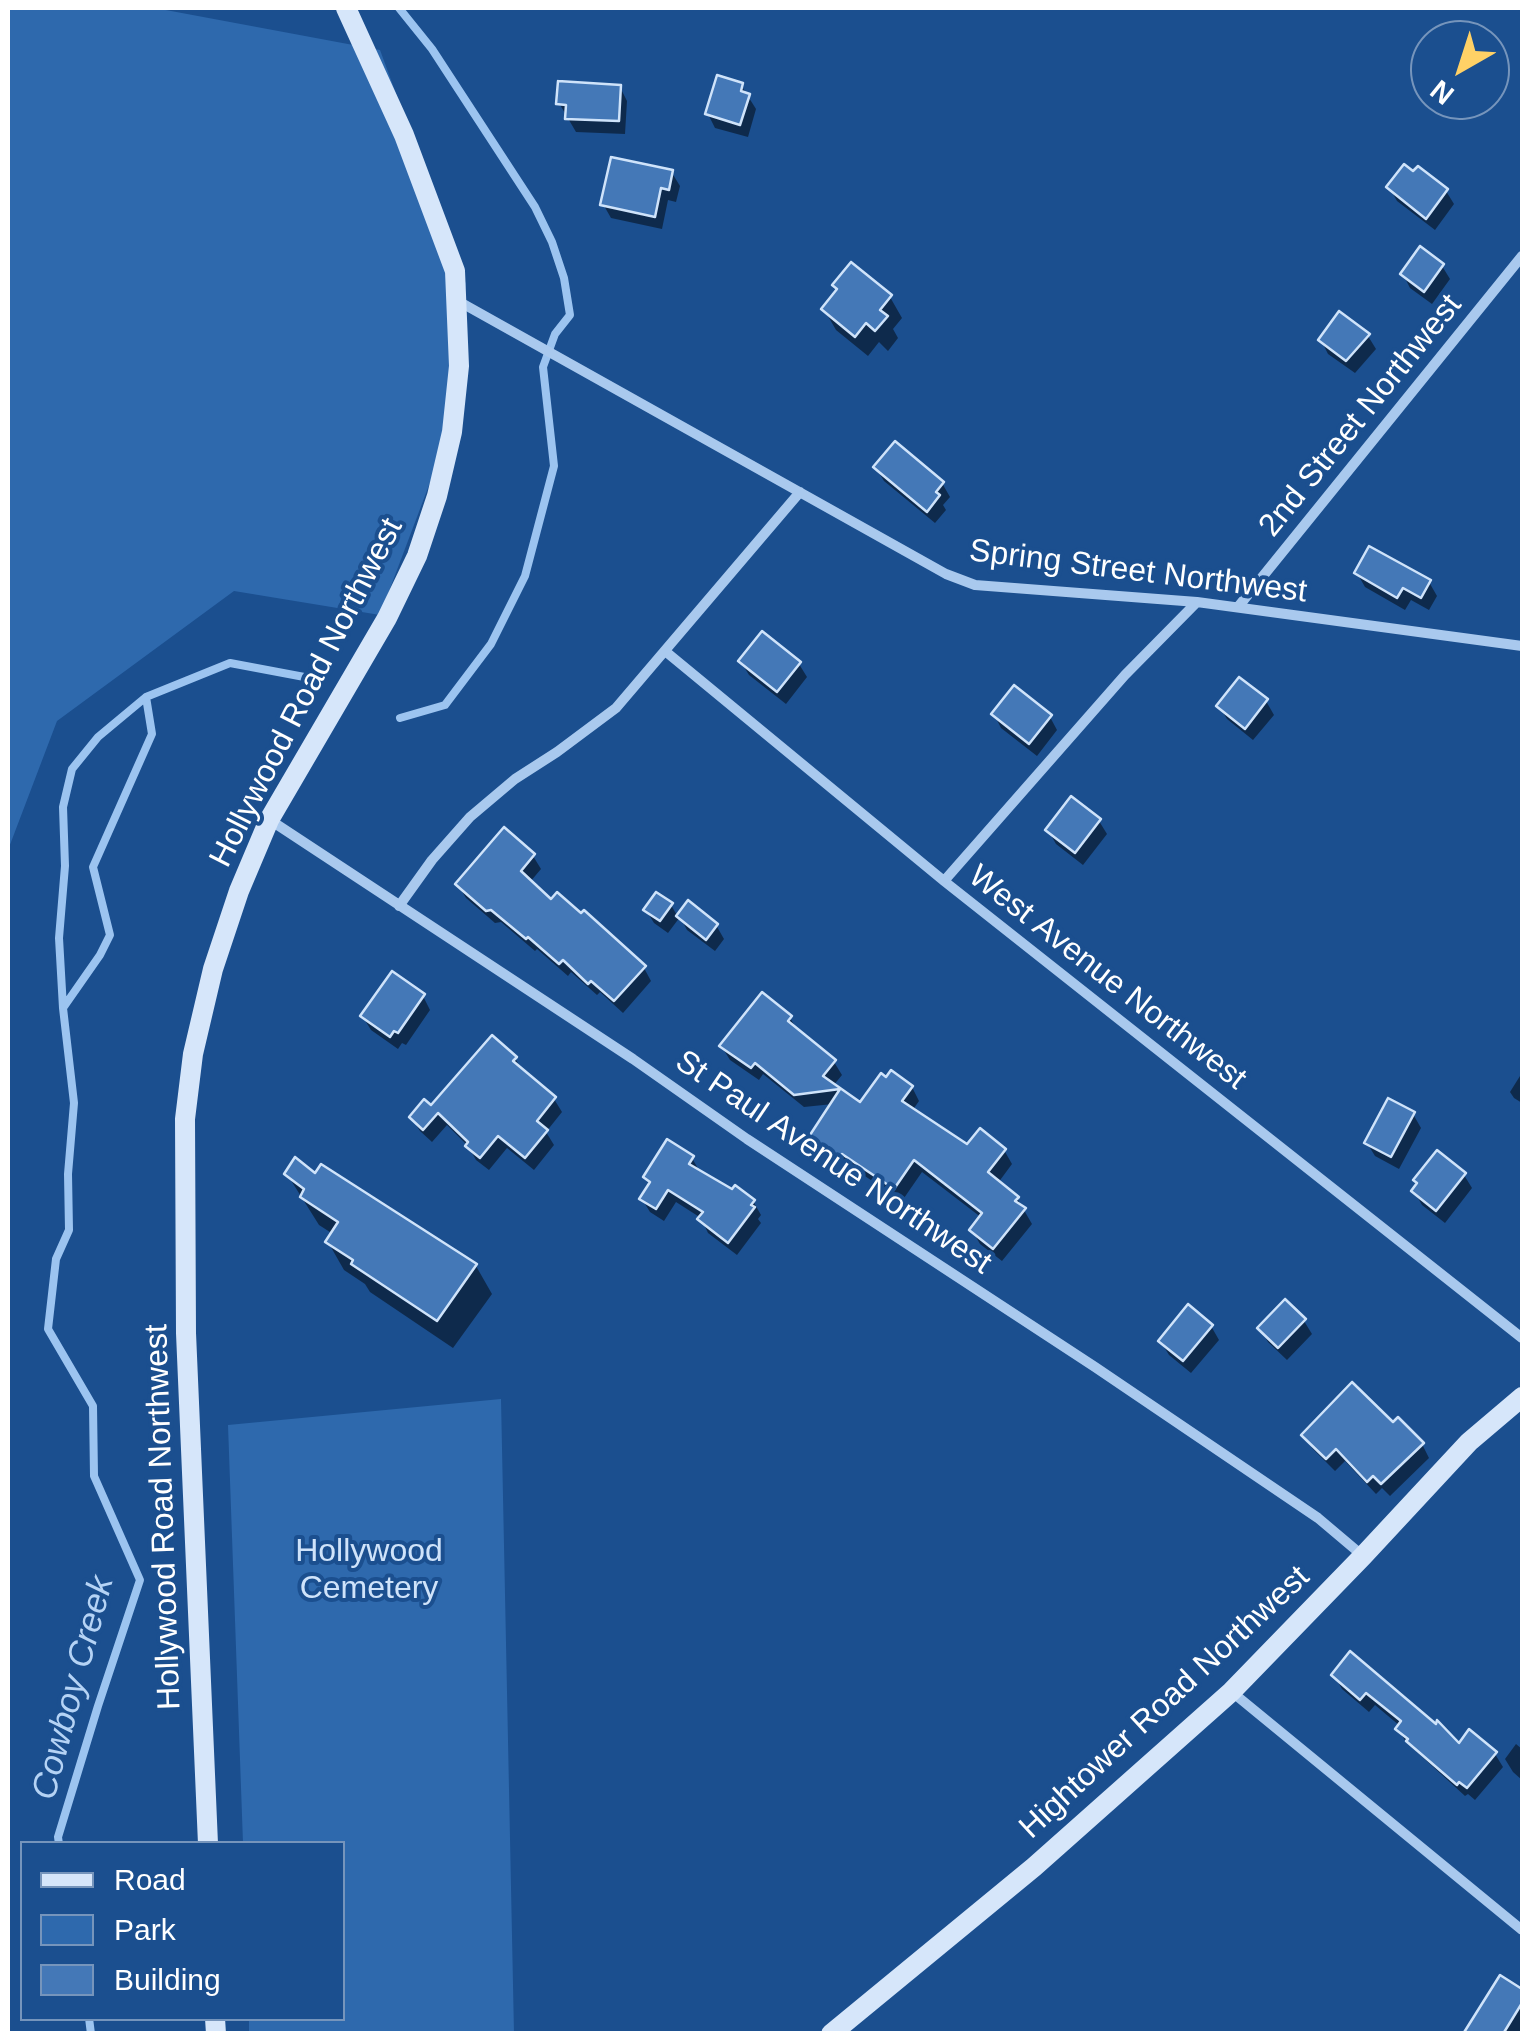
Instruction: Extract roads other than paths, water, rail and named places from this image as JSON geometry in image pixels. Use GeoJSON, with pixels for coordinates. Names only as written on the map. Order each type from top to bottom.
{"type":"FeatureCollection","features":[{"type":"Feature","properties":{"kind":"street","name":"Hollywood Road Northwest"},"geometry":{"type":"LineString","coordinates":[[208,1841],[186,1333],[186,1119],[193,1054],[213,968],[269,820],[386,618],[416,556],[437,496],[452,432],[459,366],[456,271],[404,135],[346,8]]}},
{"type":"Feature","properties":{"kind":"street","name":"2nd Street Northwest"},"geometry":{"type":"LineString","coordinates":[[1238,607],[1522,256]]}},
{"type":"Feature","properties":{"kind":"street","name":"Spring Street Northwest"},"geometry":{"type":"LineString","coordinates":[[458,301],[946,574],[975,584],[1197,602],[1522,646]]}},
{"type":"Feature","properties":{"kind":"street"},"geometry":{"type":"LineString","coordinates":[[399,906],[432,860],[470,818],[514,779],[616,708],[800,492]]}},
{"type":"Feature","properties":{"kind":"street"},"geometry":{"type":"LineString","coordinates":[[944,881],[1125,675],[1197,602]]}},
{"type":"Feature","properties":{"kind":"street","name":"West Avenue Northwest"},"geometry":{"type":"LineString","coordinates":[[665,651],[944,881],[1522,1338]]}},
{"type":"Feature","properties":{"kind":"street","name":"St Paul Avenue Northwest"},"geometry":{"type":"LineString","coordinates":[[269,820],[1111,1378],[1318,1518],[1363,1556]]}},
{"type":"Feature","properties":{"kind":"street","name":"Hightower Road Northwest"},"geometry":{"type":"LineString","coordinates":[[832,2034],[1034,1866],[1231,1692],[1469,1442],[1522,1397]]}},
{"type":"Feature","properties":{"kind":"street"},"geometry":{"type":"LineString","coordinates":[[1231,1692],[1522,1930]]}},
{"type":"Feature","properties":{"kind":"waterway","name":"Cowboy Creek"},"geometry":{"type":"LineString","coordinates":[[399,8],[432,49],[535,207],[564,278],[570,315],[555,334],[543,367],[554,466],[525,576],[491,644],[445,705],[400,718]]}},
{"type":"Feature","properties":{"kind":"waterway","name":"Cowboy Creek"},"geometry":{"type":"LineString","coordinates":[[59,1841],[140,1580],[94,1476],[93,1406],[48,1329],[56,1259],[69,1230],[68,1174],[74,1103],[63,1008],[110,935],[93,867],[152,734],[146,697],[230,663],[315,679]]}},
{"type":"Feature","properties":{"kind":"waterway"},"geometry":{"type":"LineString","coordinates":[[63,1008],[59,938],[65,866],[63,807],[72,769],[98,737],[146,697]]}},
{"type":"Feature","properties":{"kind":"waterway","name":"Cowboy Creek"},"geometry":{"type":"LineString","coordinates":[[89,2021],[91,2034]]}},
{"type":"Feature","properties":{"kind":"park label","name":"Hollywood Cemetery"},"geometry":{"type":"Point","coordinates":[369,1570]}}]}
